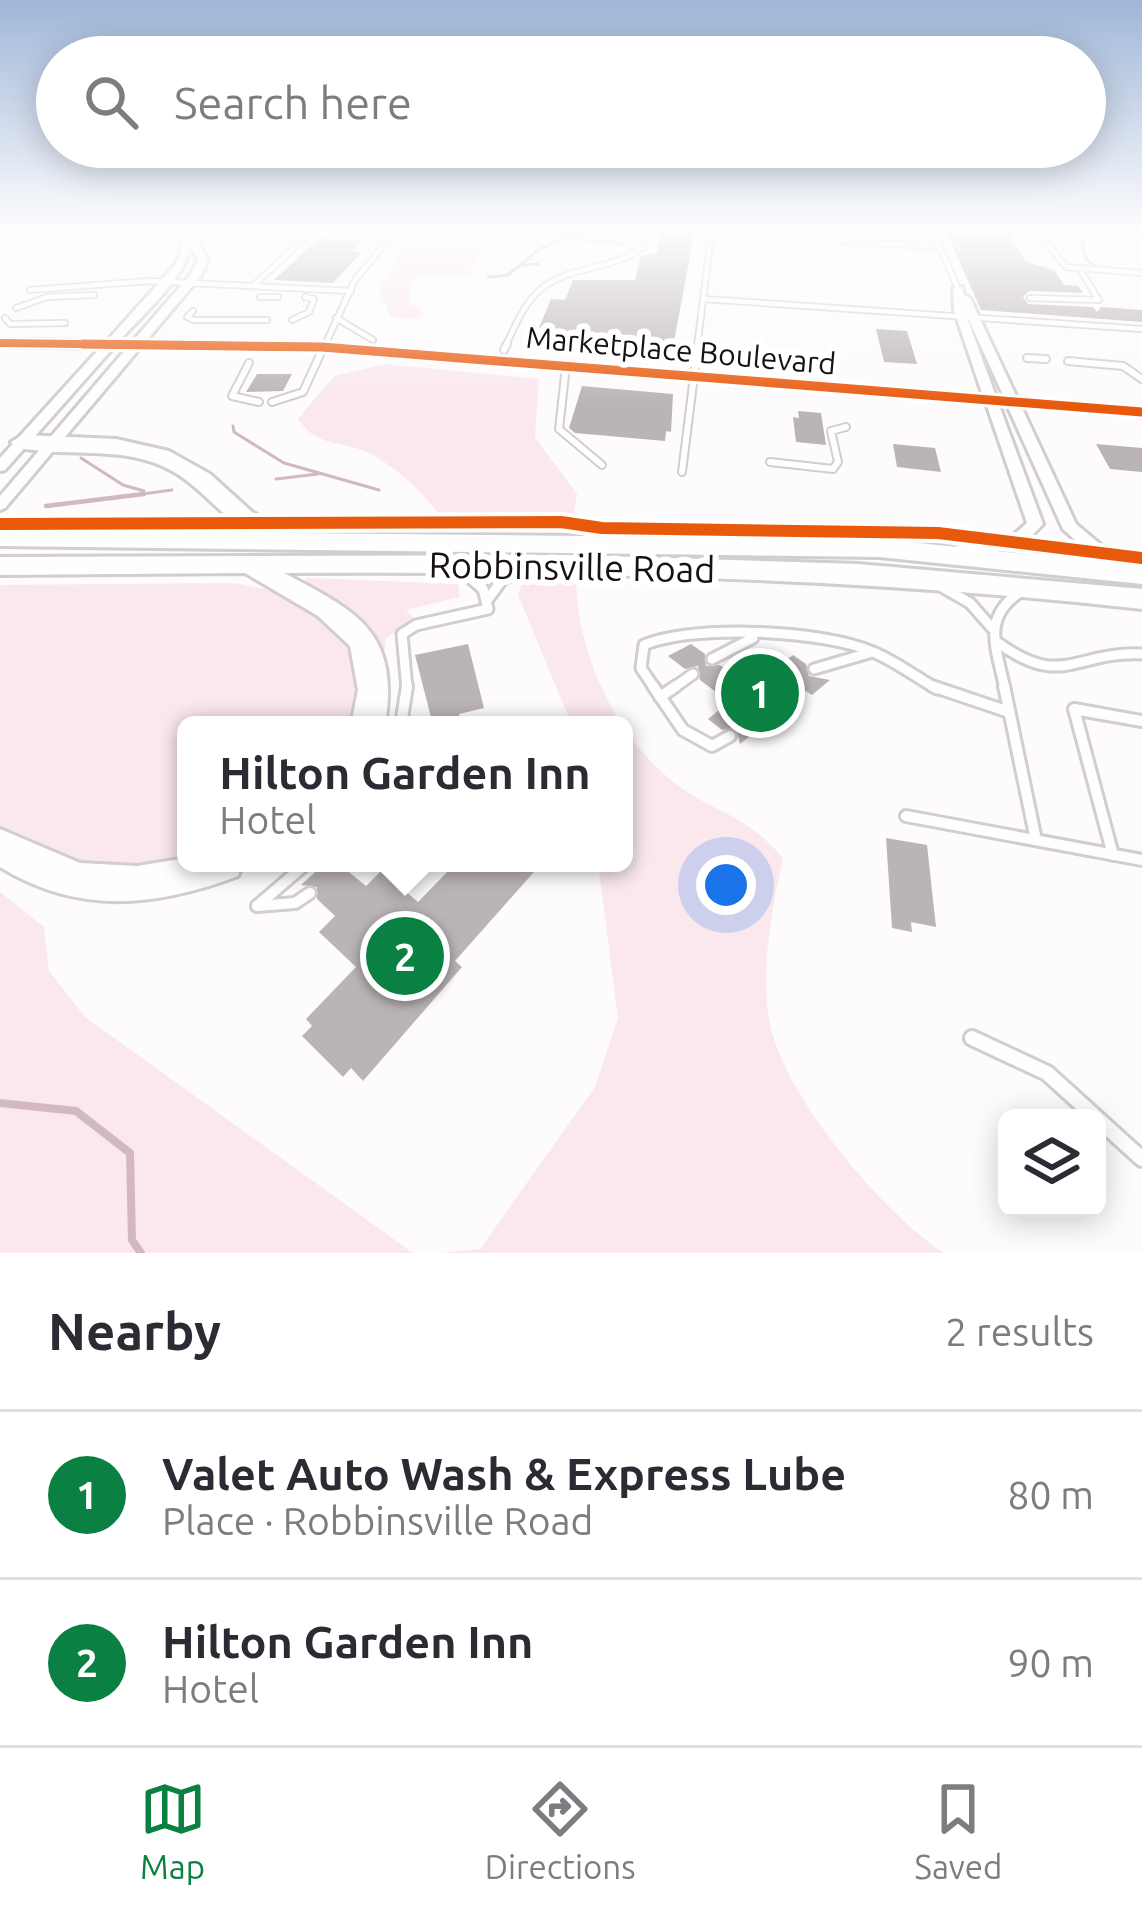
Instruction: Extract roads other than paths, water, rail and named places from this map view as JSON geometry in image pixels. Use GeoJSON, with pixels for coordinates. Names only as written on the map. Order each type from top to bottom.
{"type":"FeatureCollection","features":[{"type":"Feature","properties":{"kind":"highway"},"geometry":{"type":"LineString","coordinates":[[23,442],[115,445],[159,455],[202,480],[249,524],[304,540]]}},
{"type":"Feature","properties":{"kind":"highway","name":"Robbinsville Road"},"geometry":{"type":"LineString","coordinates":[[0,538],[617,542],[941,553],[1142,572]]}},
{"type":"Feature","properties":{"kind":"highway"},"geometry":{"type":"LineString","coordinates":[[248,565],[314,596],[346,620],[372,668],[370,716]]}},
{"type":"Feature","properties":{"kind":"highway","name":"Robbinsville Road"},"geometry":{"type":"LineString","coordinates":[[0,566],[532,565],[914,576],[1142,598]]}},
{"type":"Feature","properties":{"kind":"highway"},"geometry":{"type":"LineString","coordinates":[[0,846],[32,868],[83,885],[150,883],[191,872]]}},
{"type":"Feature","properties":{"kind":"street"},"geometry":{"type":"LineString","coordinates":[[0,467],[160,287]]}},
{"type":"Feature","properties":{"kind":"street"},"geometry":{"type":"LineString","coordinates":[[0,505],[187,287]]}},
{"type":"Feature","properties":{"kind":"street"},"geometry":{"type":"LineString","coordinates":[[941,553],[1014,544],[1035,524],[958,289]]}},
{"type":"Feature","properties":{"kind":"street"},"geometry":{"type":"LineString","coordinates":[[968,317],[1013,396],[1069,526],[1101,554],[1142,572]]}},
{"type":"Feature","properties":{"kind":"street","name":"Marketplace Boulevard"},"geometry":{"type":"LineString","coordinates":[[0,334],[113,339]]}},
{"type":"Feature","properties":{"kind":"street","name":"Marketplace Boulevard"},"geometry":{"type":"LineString","coordinates":[[0,343],[373,340],[991,395],[1142,400]]}},
{"type":"Feature","properties":{"kind":"street","name":"Marketplace Boulevard"},"geometry":{"type":"LineString","coordinates":[[324,342],[566,365],[693,371]]}},
{"type":"Feature","properties":{"kind":"street","name":"Marketplace Boulevard"},"geometry":{"type":"LineString","coordinates":[[1013,396],[1142,412]]}},
{"type":"Feature","properties":{"kind":"lane"},"geometry":{"type":"LineString","coordinates":[[30,290],[86,287]]}},
{"type":"Feature","properties":{"kind":"lane"},"geometry":{"type":"LineString","coordinates":[[205,296],[213,287]]}},
{"type":"Feature","properties":{"kind":"lane"},"geometry":{"type":"LineString","coordinates":[[267,287],[260,297],[278,297]]}},
{"type":"Feature","properties":{"kind":"lane"},"geometry":{"type":"LineString","coordinates":[[292,287],[351,291]]}},
{"type":"Feature","properties":{"kind":"lane"},"geometry":{"type":"LineString","coordinates":[[272,402],[303,392],[354,287]]}},
{"type":"Feature","properties":{"kind":"lane"},"geometry":{"type":"LineString","coordinates":[[504,350],[531,297],[542,287]]}},
{"type":"Feature","properties":{"kind":"lane"},"geometry":{"type":"LineString","coordinates":[[682,472],[705,287]]}},
{"type":"Feature","properties":{"kind":"lane"},"geometry":{"type":"LineString","coordinates":[[1030,298],[1100,300],[1092,287]]}},
{"type":"Feature","properties":{"kind":"lane"},"geometry":{"type":"LineString","coordinates":[[16,308],[47,297],[94,295]]}},
{"type":"Feature","properties":{"kind":"lane"},"geometry":{"type":"LineString","coordinates":[[292,320],[309,312],[314,299],[304,297]]}},
{"type":"Feature","properties":{"kind":"lane"},"geometry":{"type":"LineString","coordinates":[[704,299],[1142,329]]}},
{"type":"Feature","properties":{"kind":"lane"},"geometry":{"type":"LineString","coordinates":[[193,311],[187,317],[194,320],[267,320]]}},
{"type":"Feature","properties":{"kind":"lane"},"geometry":{"type":"LineString","coordinates":[[5,318],[10,324],[65,322]]}},
{"type":"Feature","properties":{"kind":"lane"},"geometry":{"type":"LineString","coordinates":[[336,318],[348,330],[373,340]]}},
{"type":"Feature","properties":{"kind":"lane"},"geometry":{"type":"LineString","coordinates":[[1027,358],[1046,359]]}},
{"type":"Feature","properties":{"kind":"lane"},"geometry":{"type":"LineString","coordinates":[[1068,361],[1123,366],[1142,379]]}},
{"type":"Feature","properties":{"kind":"lane"},"geometry":{"type":"LineString","coordinates":[[249,363],[232,396],[259,402]]}},
{"type":"Feature","properties":{"kind":"lane"},"geometry":{"type":"LineString","coordinates":[[566,365],[559,429],[602,465]]}},
{"type":"Feature","properties":{"kind":"lane"},"geometry":{"type":"LineString","coordinates":[[770,462],[833,469],[838,462],[831,431],[846,428]]}},
{"type":"Feature","properties":{"kind":"lane"},"geometry":{"type":"LineString","coordinates":[[454,565],[488,604]]}},
{"type":"Feature","properties":{"kind":"lane"},"geometry":{"type":"LineString","coordinates":[[402,716],[406,688],[402,634],[416,625],[488,604],[502,580],[532,565]]}},
{"type":"Feature","properties":{"kind":"lane"},"geometry":{"type":"LineString","coordinates":[[914,576],[970,603],[1025,662],[1056,672],[1111,653],[1142,654]]}},
{"type":"Feature","properties":{"kind":"lane"},"geometry":{"type":"LineString","coordinates":[[1036,840],[994,634],[1005,599],[1046,586]]}},
{"type":"Feature","properties":{"kind":"lane"},"geometry":{"type":"LineString","coordinates":[[730,736],[712,746],[693,739],[640,668],[641,652],[650,639],[669,634],[813,635],[874,652],[948,695],[1010,712]]}},
{"type":"Feature","properties":{"kind":"lane"},"geometry":{"type":"LineString","coordinates":[[712,659],[758,636]]}},
{"type":"Feature","properties":{"kind":"lane"},"geometry":{"type":"LineString","coordinates":[[814,669],[833,659],[874,652]]}},
{"type":"Feature","properties":{"kind":"lane"},"geometry":{"type":"LineString","coordinates":[[660,698],[693,674]]}},
{"type":"Feature","properties":{"kind":"lane"},"geometry":{"type":"LineString","coordinates":[[1113,855],[1074,710],[1142,721]]}},
{"type":"Feature","properties":{"kind":"lane"},"geometry":{"type":"LineString","coordinates":[[906,816],[1142,860]]}},
{"type":"Feature","properties":{"kind":"lane"},"geometry":{"type":"LineString","coordinates":[[297,872],[257,906],[295,903],[310,893]]}},
{"type":"Feature","properties":{"kind":"lane"},"geometry":{"type":"LineString","coordinates":[[972,1038],[1047,1073],[1142,1160]]}},
{"type":"Feature","properties":{"kind":"waterway"},"geometry":{"type":"LineString","coordinates":[[233,426],[234,432],[284,463],[379,490]]}},
{"type":"Feature","properties":{"kind":"waterway"},"geometry":{"type":"LineString","coordinates":[[81,458],[123,485],[144,491]]}},
{"type":"Feature","properties":{"kind":"waterway"},"geometry":{"type":"LineString","coordinates":[[276,479],[318,474]]}},
{"type":"Feature","properties":{"kind":"waterway"},"geometry":{"type":"LineString","coordinates":[[125,496],[172,490]]}},
{"type":"Feature","properties":{"kind":"waterway"},"geometry":{"type":"LineString","coordinates":[[125,496],[144,494]]}},
{"type":"Feature","properties":{"kind":"waterway"},"geometry":{"type":"LineString","coordinates":[[46,506],[125,496]]}},
{"type":"Feature","properties":{"kind":"waterway"},"geometry":{"type":"LineString","coordinates":[[120,497],[125,496]]}},
{"type":"Feature","properties":{"kind":"waterway"},"geometry":{"type":"LineString","coordinates":[[0,1103],[76,1111],[130,1153],[132,1240],[141,1253]]}},
{"type":"Feature","properties":{"kind":"place","name":"Valet Auto Wash & Express Lube"},"geometry":{"type":"Point","coordinates":[760,693]}},
{"type":"Feature","properties":{"kind":"place","name":"Hilton Garden Inn"},"geometry":{"type":"Point","coordinates":[405,956]}}]}
